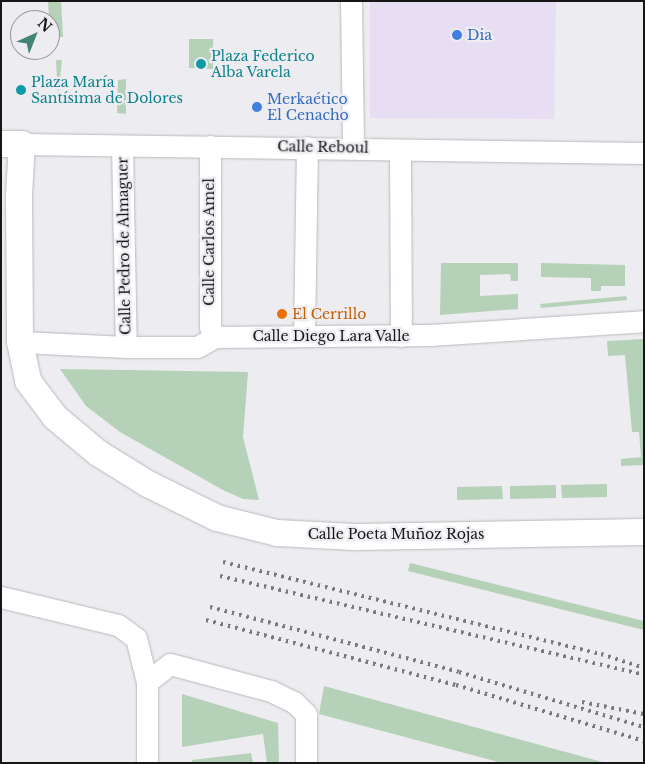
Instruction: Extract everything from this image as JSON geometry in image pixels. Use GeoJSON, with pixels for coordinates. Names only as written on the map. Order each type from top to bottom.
{"type":"FeatureCollection","features":[{"type":"Feature","properties":{"kind":"street"},"geometry":{"type":"LineString","coordinates":[[350,1],[353,148]]}},
{"type":"Feature","properties":{"kind":"street","name":"Calle Reboul"},"geometry":{"type":"LineString","coordinates":[[12,144],[644,153]]}},
{"type":"Feature","properties":{"kind":"street","name":"Calle Poeta Muñoz Rojas"},"geometry":{"type":"LineString","coordinates":[[12,144],[19,195],[20,342],[28,381],[55,417],[98,453],[148,484],[217,518],[277,533],[355,537],[644,532]]}},
{"type":"Feature","properties":{"kind":"street","name":"Calle Pedro de Almaguer"},"geometry":{"type":"LineString","coordinates":[[122,146],[126,347]]}},
{"type":"Feature","properties":{"kind":"street","name":"Calle Carlos Amel"},"geometry":{"type":"LineString","coordinates":[[210,146],[210,328],[215,337]]}},
{"type":"Feature","properties":{"kind":"street"},"geometry":{"type":"LineString","coordinates":[[304,336],[307,147]]}},
{"type":"Feature","properties":{"kind":"street"},"geometry":{"type":"LineString","coordinates":[[400,150],[401,336]]}},
{"type":"Feature","properties":{"kind":"street","name":"Calle Diego Lara Valle"},"geometry":{"type":"LineString","coordinates":[[20,342],[126,347],[197,346],[215,337],[401,336],[644,321]]}},
{"type":"Feature","properties":{"kind":"street"},"geometry":{"type":"LineString","coordinates":[[1,597],[118,625],[136,638],[147,682],[146,763]]}},
{"type":"Feature","properties":{"kind":"street"},"geometry":{"type":"LineString","coordinates":[[147,682],[170,664],[270,692],[294,702],[306,714],[306,763]]}},
{"type":"Feature","properties":{"kind":"shaded area"},"geometry":{"type":"Polygon","coordinates":[[[370,1],[556,1],[554,119],[370,118],[370,1]]]}},
{"type":"Feature","properties":{"kind":"green space"},"geometry":{"type":"Polygon","coordinates":[[[48,1],[61,1],[63,37],[60,37],[60,10],[48,10],[48,1]]]}},
{"type":"Feature","properties":{"kind":"green space"},"geometry":{"type":"Polygon","coordinates":[[[189,39],[213,39],[213,69],[189,68],[189,39]]]}},
{"type":"Feature","properties":{"kind":"green space"},"geometry":{"type":"Polygon","coordinates":[[[56,60],[62,60],[58,95],[56,60]]]}},
{"type":"Feature","properties":{"kind":"green space"},"geometry":{"type":"Polygon","coordinates":[[[126,79],[126,114],[117,113],[118,80],[126,79]]]}},
{"type":"Feature","properties":{"kind":"green space"},"geometry":{"type":"Polygon","coordinates":[[[441,263],[518,263],[518,281],[511,281],[510,274],[480,275],[480,296],[518,294],[518,309],[440,315],[441,263]]]}},
{"type":"Feature","properties":{"kind":"green space"},"geometry":{"type":"Polygon","coordinates":[[[541,263],[625,265],[625,286],[601,286],[601,291],[591,291],[591,278],[541,277],[541,263]]]}},
{"type":"Feature","properties":{"kind":"green space"},"geometry":{"type":"Polygon","coordinates":[[[626,296],[627,300],[541,308],[540,304],[626,296]]]}},
{"type":"Feature","properties":{"kind":"green space"},"geometry":{"type":"Polygon","coordinates":[[[644,339],[644,465],[621,466],[621,459],[641,457],[639,432],[632,432],[625,355],[608,356],[607,341],[644,339]]]}},
{"type":"Feature","properties":{"kind":"green space"},"geometry":{"type":"Polygon","coordinates":[[[60,369],[248,372],[243,437],[259,500],[243,499],[223,490],[120,432],[86,406],[60,369]]]}},
{"type":"Feature","properties":{"kind":"green space"},"geometry":{"type":"Polygon","coordinates":[[[607,484],[607,497],[562,498],[561,485],[607,484]]]}},
{"type":"Feature","properties":{"kind":"green space"},"geometry":{"type":"Polygon","coordinates":[[[556,485],[556,498],[510,499],[510,486],[556,485]]]}},
{"type":"Feature","properties":{"kind":"green space"},"geometry":{"type":"Polygon","coordinates":[[[502,486],[503,499],[457,500],[457,487],[502,486]]]}},
{"type":"Feature","properties":{"kind":"green space"},"geometry":{"type":"Polygon","coordinates":[[[410,563],[644,621],[644,630],[408,571],[410,563]]]}},
{"type":"Feature","properties":{"kind":"green space"},"geometry":{"type":"Polygon","coordinates":[[[324,686],[606,763],[502,763],[319,714],[324,686]]]}},
{"type":"Feature","properties":{"kind":"green space"},"geometry":{"type":"Polygon","coordinates":[[[182,694],[278,723],[279,763],[267,763],[263,734],[182,747],[182,694]]]}},
{"type":"Feature","properties":{"kind":"green space"},"geometry":{"type":"Polygon","coordinates":[[[251,753],[253,763],[192,763],[192,760],[251,753]]]}},
{"type":"Feature","properties":{"kind":"railway"},"geometry":{"type":"LineString","coordinates":[[223,562],[601,654],[644,668]]}},
{"type":"Feature","properties":{"kind":"railway"},"geometry":{"type":"LineString","coordinates":[[220,576],[644,675]]}},
{"type":"Feature","properties":{"kind":"railway"},"geometry":{"type":"LineString","coordinates":[[210,607],[459,672],[644,727]]}},
{"type":"Feature","properties":{"kind":"railway"},"geometry":{"type":"LineString","coordinates":[[206,620],[456,685],[644,741]]}},
{"type":"Feature","properties":{"kind":"railway"},"geometry":{"type":"LineString","coordinates":[[582,702],[644,714]]}},
{"type":"Feature","properties":{"kind":"place","name":"Dia"},"geometry":{"type":"Point","coordinates":[457,35]}},
{"type":"Feature","properties":{"kind":"place","name":"Plaza Federico Alba Varela"},"geometry":{"type":"Point","coordinates":[201,64]}},
{"type":"Feature","properties":{"kind":"place","name":"Plaza María Santísima de Dolores"},"geometry":{"type":"Point","coordinates":[21,90]}},
{"type":"Feature","properties":{"kind":"place","name":"Merkaético El Cenacho"},"geometry":{"type":"Point","coordinates":[257,107]}},
{"type":"Feature","properties":{"kind":"place","name":"El Cerrillo"},"geometry":{"type":"Point","coordinates":[282,314]}}]}
